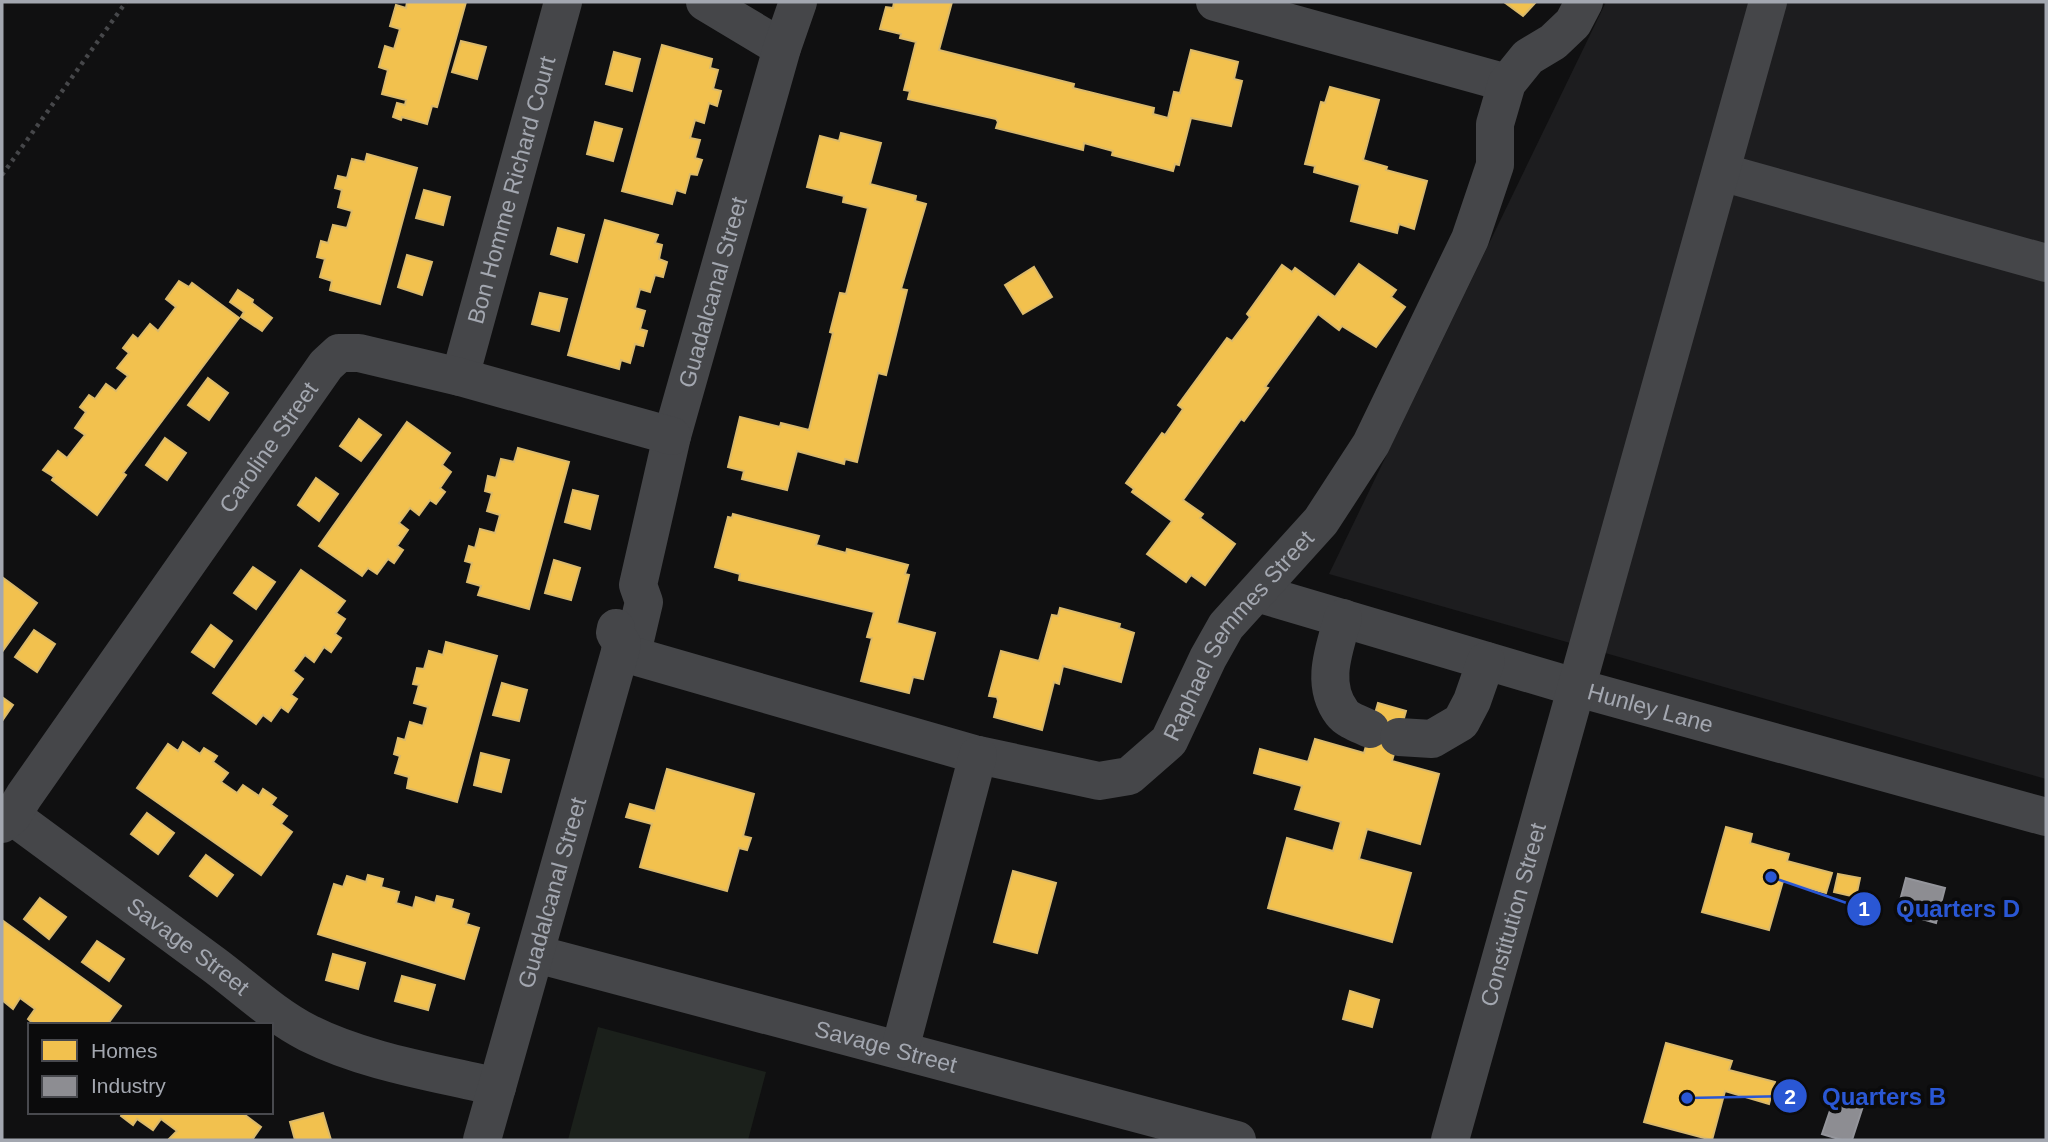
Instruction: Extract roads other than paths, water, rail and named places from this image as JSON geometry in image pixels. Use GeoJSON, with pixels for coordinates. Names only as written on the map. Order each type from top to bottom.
{"type":"FeatureCollection","features":[{"type":"Feature","properties":{"kind":"street","name":"Bon Homme Richard Court"},"geometry":{"type":"LineString","coordinates":[[460,377],[563,2]]}},
{"type":"Feature","properties":{"kind":"street"},"geometry":{"type":"LineString","coordinates":[[705,2],[782,48]]}},
{"type":"Feature","properties":{"kind":"street","name":"Guadalcanal Street"},"geometry":{"type":"LineString","coordinates":[[482,1140],[621,648],[615,633],[623,598],[638,585],[672,436],[782,48],[798,2]]}},
{"type":"Feature","properties":{"kind":"street"},"geometry":{"type":"LineString","coordinates":[[1215,2],[1507,83],[1528,57],[1553,42],[1573,23],[1584,2]]}},
{"type":"Feature","properties":{"kind":"street","name":"Constitution Street"},"geometry":{"type":"LineString","coordinates":[[1450,1140],[1768,2]]}},
{"type":"Feature","properties":{"kind":"street","name":"Raphael Semmes Street"},"geometry":{"type":"LineString","coordinates":[[621,648],[978,755],[1099,781],[1129,776],[1169,741],[1226,625],[1321,521],[1371,444],[1470,239],[1495,165],[1495,124],[1507,83]]}},
{"type":"Feature","properties":{"kind":"street"},"geometry":{"type":"LineString","coordinates":[[1721,172],[2046,263]]}},
{"type":"Feature","properties":{"kind":"street","name":"Caroline Street"},"geometry":{"type":"LineString","coordinates":[[7,820],[210,528],[326,365],[339,353],[359,353],[460,377],[672,436]]}},
{"type":"Feature","properties":{"kind":"street","name":"Hunley Lane"},"geometry":{"type":"LineString","coordinates":[[1257,593],[1578,688],[2046,817]]}},
{"type":"Feature","properties":{"kind":"street"},"geometry":{"type":"LineString","coordinates":[[1343,618],[1329,671],[1330,688],[1343,715],[1385,733],[1432,739],[1461,722],[1472,701],[1486,661]]}},
{"type":"Feature","properties":{"kind":"street"},"geometry":{"type":"LineString","coordinates":[[900,1049],[978,755]]}},
{"type":"Feature","properties":{"kind":"street","name":"Savage Street"},"geometry":{"type":"LineString","coordinates":[[7,820],[237,981],[281,1016],[308,1032],[340,1046],[388,1061],[496,1087]]}},
{"type":"Feature","properties":{"kind":"street","name":"Savage Street"},"geometry":{"type":"LineString","coordinates":[[536,954],[1237,1140]]}},
{"type":"Feature","properties":{"kind":"place","name":"Quarters D"},"geometry":{"type":"Point","coordinates":[1771,877]}},
{"type":"Feature","properties":{"kind":"place","name":"Quarters B"},"geometry":{"type":"Point","coordinates":[1687,1098]}}]}
